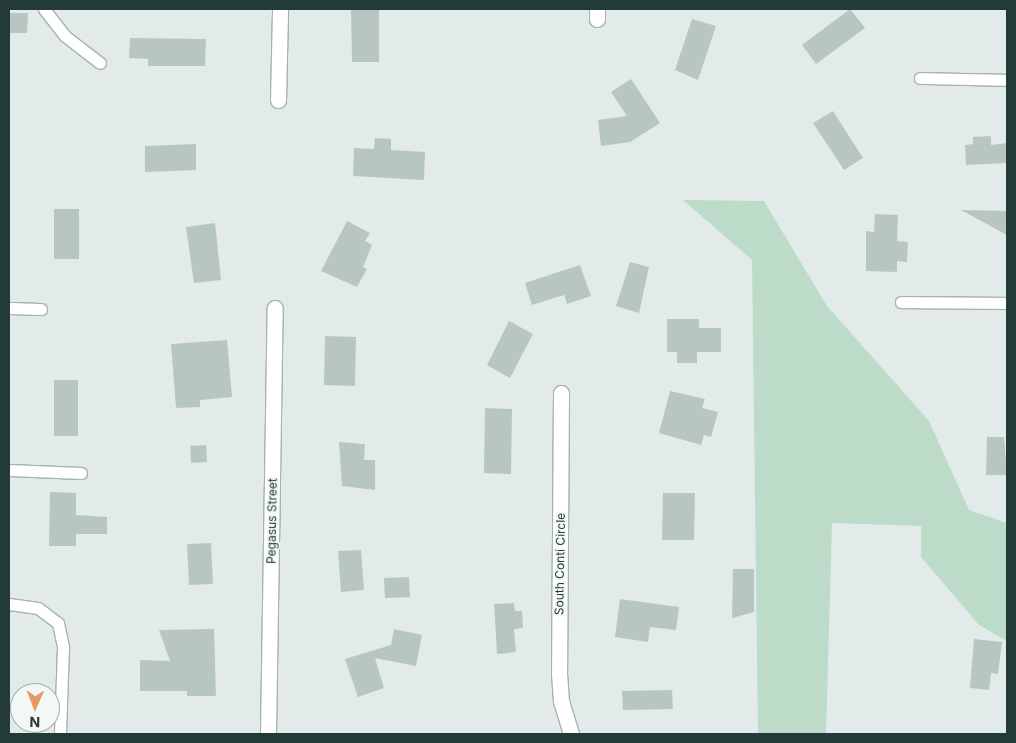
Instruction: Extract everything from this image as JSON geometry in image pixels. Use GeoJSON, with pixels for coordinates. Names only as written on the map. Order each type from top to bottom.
{"type":"FeatureCollection","features":[{"type":"Feature","properties":{"kind":"street"},"geometry":{"type":"LineString","coordinates":[[278,100],[280,9]]}},
{"type":"Feature","properties":{"kind":"street","name":"Pegasus Street"},"geometry":{"type":"LineString","coordinates":[[268,734],[275,308]]}},
{"type":"Feature","properties":{"kind":"street","name":"South Conti Circle"},"geometry":{"type":"LineString","coordinates":[[561,393],[558,674],[561,701],[571,734]]}},
{"type":"Feature","properties":{"kind":"lane"},"geometry":{"type":"LineString","coordinates":[[44,9],[65,36],[100,63]]}},
{"type":"Feature","properties":{"kind":"lane"},"geometry":{"type":"LineString","coordinates":[[920,78],[1007,80]]}},
{"type":"Feature","properties":{"kind":"lane"},"geometry":{"type":"LineString","coordinates":[[901,302],[1007,303]]}},
{"type":"Feature","properties":{"kind":"lane"},"geometry":{"type":"LineString","coordinates":[[9,308],[41,309]]}},
{"type":"Feature","properties":{"kind":"lane"},"geometry":{"type":"LineString","coordinates":[[9,470],[82,473]]}},
{"type":"Feature","properties":{"kind":"lane"},"geometry":{"type":"LineString","coordinates":[[9,604],[38,608],[58,623],[63,647],[60,734]]}},
{"type":"Feature","properties":{"kind":"green space"},"geometry":{"type":"Polygon","coordinates":[[[683,200],[764,201],[827,306],[929,421],[969,510],[1007,523],[1007,641],[979,625],[921,557],[921,526],[832,523],[826,734],[758,734],[752,260],[683,200]]]}},
{"type":"Feature","properties":{"kind":"building"},"geometry":{"type":"Polygon","coordinates":[[[351,9],[379,9],[379,62],[352,62],[351,9]]]}},
{"type":"Feature","properties":{"kind":"building"},"geometry":{"type":"Polygon","coordinates":[[[850,9],[865,28],[816,64],[802,45],[850,9]]]}},
{"type":"Feature","properties":{"kind":"building"},"geometry":{"type":"Polygon","coordinates":[[[9,13],[28,13],[27,33],[9,33],[9,13]]]}},
{"type":"Feature","properties":{"kind":"building"},"geometry":{"type":"Polygon","coordinates":[[[692,19],[716,26],[698,80],[675,70],[692,19]]]}},
{"type":"Feature","properties":{"kind":"building"},"geometry":{"type":"Polygon","coordinates":[[[130,38],[206,39],[205,66],[148,66],[148,59],[129,58],[130,38]]]}},
{"type":"Feature","properties":{"kind":"building"},"geometry":{"type":"Polygon","coordinates":[[[631,79],[660,123],[630,142],[601,146],[598,120],[627,116],[611,92],[631,79]]]}},
{"type":"Feature","properties":{"kind":"building"},"geometry":{"type":"Polygon","coordinates":[[[833,111],[863,158],[844,170],[813,123],[833,111]]]}},
{"type":"Feature","properties":{"kind":"building"},"geometry":{"type":"Polygon","coordinates":[[[991,136],[991,145],[1007,143],[1007,163],[966,165],[965,145],[973,144],[973,137],[991,136]]]}},
{"type":"Feature","properties":{"kind":"building"},"geometry":{"type":"Polygon","coordinates":[[[375,138],[391,139],[391,150],[425,152],[424,180],[353,176],[354,148],[374,149],[375,138]]]}},
{"type":"Feature","properties":{"kind":"building"},"geometry":{"type":"Polygon","coordinates":[[[196,144],[196,170],[145,172],[145,146],[196,144]]]}},
{"type":"Feature","properties":{"kind":"building"},"geometry":{"type":"Polygon","coordinates":[[[54,209],[79,209],[79,259],[54,259],[54,209]]]}},
{"type":"Feature","properties":{"kind":"building"},"geometry":{"type":"Polygon","coordinates":[[[961,210],[1007,211],[1007,235],[961,210]]]}},
{"type":"Feature","properties":{"kind":"building"},"geometry":{"type":"Polygon","coordinates":[[[875,214],[898,215],[897,241],[908,242],[907,262],[897,261],[897,272],[866,271],[866,231],[874,232],[875,214]]]}},
{"type":"Feature","properties":{"kind":"building"},"geometry":{"type":"Polygon","coordinates":[[[347,221],[370,233],[365,241],[372,245],[363,267],[367,269],[357,287],[321,271],[347,221]]]}},
{"type":"Feature","properties":{"kind":"building"},"geometry":{"type":"Polygon","coordinates":[[[215,223],[221,280],[194,283],[186,227],[215,223]]]}},
{"type":"Feature","properties":{"kind":"building"},"geometry":{"type":"Polygon","coordinates":[[[630,262],[649,267],[639,313],[616,306],[630,262]]]}},
{"type":"Feature","properties":{"kind":"building"},"geometry":{"type":"Polygon","coordinates":[[[580,265],[591,296],[567,304],[564,295],[532,305],[525,283],[580,265]]]}},
{"type":"Feature","properties":{"kind":"building"},"geometry":{"type":"Polygon","coordinates":[[[667,319],[699,319],[699,328],[721,328],[721,352],[697,352],[697,363],[677,363],[677,352],[667,352],[667,319]]]}},
{"type":"Feature","properties":{"kind":"building"},"geometry":{"type":"Polygon","coordinates":[[[509,321],[533,334],[510,378],[487,365],[509,321]]]}},
{"type":"Feature","properties":{"kind":"building"},"geometry":{"type":"Polygon","coordinates":[[[325,336],[356,337],[355,386],[324,385],[325,336]]]}},
{"type":"Feature","properties":{"kind":"building"},"geometry":{"type":"Polygon","coordinates":[[[227,340],[232,397],[200,400],[200,407],[176,408],[171,344],[227,340]]]}},
{"type":"Feature","properties":{"kind":"building"},"geometry":{"type":"Polygon","coordinates":[[[54,380],[78,380],[78,436],[54,436],[54,380]]]}},
{"type":"Feature","properties":{"kind":"building"},"geometry":{"type":"Polygon","coordinates":[[[670,391],[705,399],[702,408],[718,412],[711,437],[704,435],[701,445],[659,433],[670,391]]]}},
{"type":"Feature","properties":{"kind":"building"},"geometry":{"type":"Polygon","coordinates":[[[485,408],[512,409],[511,474],[484,473],[485,408]]]}},
{"type":"Feature","properties":{"kind":"building"},"geometry":{"type":"Polygon","coordinates":[[[987,437],[1004,437],[1007,475],[986,475],[987,437]]]}},
{"type":"Feature","properties":{"kind":"building"},"geometry":{"type":"Polygon","coordinates":[[[339,442],[365,444],[364,460],[375,460],[375,490],[342,486],[339,442]]]}},
{"type":"Feature","properties":{"kind":"building"},"geometry":{"type":"Polygon","coordinates":[[[206,445],[207,462],[191,463],[190,446],[206,445]]]}},
{"type":"Feature","properties":{"kind":"building"},"geometry":{"type":"Polygon","coordinates":[[[50,492],[76,493],[76,515],[107,517],[107,534],[76,534],[76,546],[49,546],[50,492]]]}},
{"type":"Feature","properties":{"kind":"building"},"geometry":{"type":"Polygon","coordinates":[[[663,493],[695,493],[694,540],[662,540],[663,493]]]}},
{"type":"Feature","properties":{"kind":"building"},"geometry":{"type":"Polygon","coordinates":[[[211,543],[213,584],[189,585],[187,544],[211,543]]]}},
{"type":"Feature","properties":{"kind":"building"},"geometry":{"type":"Polygon","coordinates":[[[361,550],[364,590],[341,592],[338,551],[361,550]]]}},
{"type":"Feature","properties":{"kind":"building"},"geometry":{"type":"Polygon","coordinates":[[[733,569],[754,569],[754,612],[732,618],[733,569]]]}},
{"type":"Feature","properties":{"kind":"building"},"geometry":{"type":"Polygon","coordinates":[[[409,577],[410,597],[385,598],[384,578],[409,577]]]}},
{"type":"Feature","properties":{"kind":"building"},"geometry":{"type":"Polygon","coordinates":[[[620,599],[679,607],[676,630],[650,627],[648,642],[615,637],[620,599]]]}},
{"type":"Feature","properties":{"kind":"building"},"geometry":{"type":"Polygon","coordinates":[[[514,603],[515,611],[522,611],[523,628],[514,629],[516,652],[497,654],[494,604],[514,603]]]}},
{"type":"Feature","properties":{"kind":"building"},"geometry":{"type":"Polygon","coordinates":[[[214,629],[216,696],[187,696],[187,691],[140,691],[140,660],[170,661],[159,630],[214,629]]]}},
{"type":"Feature","properties":{"kind":"building"},"geometry":{"type":"Polygon","coordinates":[[[394,629],[422,635],[416,666],[375,658],[384,688],[358,697],[345,659],[391,645],[394,629]]]}},
{"type":"Feature","properties":{"kind":"building"},"geometry":{"type":"Polygon","coordinates":[[[974,639],[1002,642],[998,674],[991,673],[989,690],[970,688],[974,639]]]}},
{"type":"Feature","properties":{"kind":"building"},"geometry":{"type":"Polygon","coordinates":[[[672,690],[673,709],[623,710],[622,691],[672,690]]]}}]}
